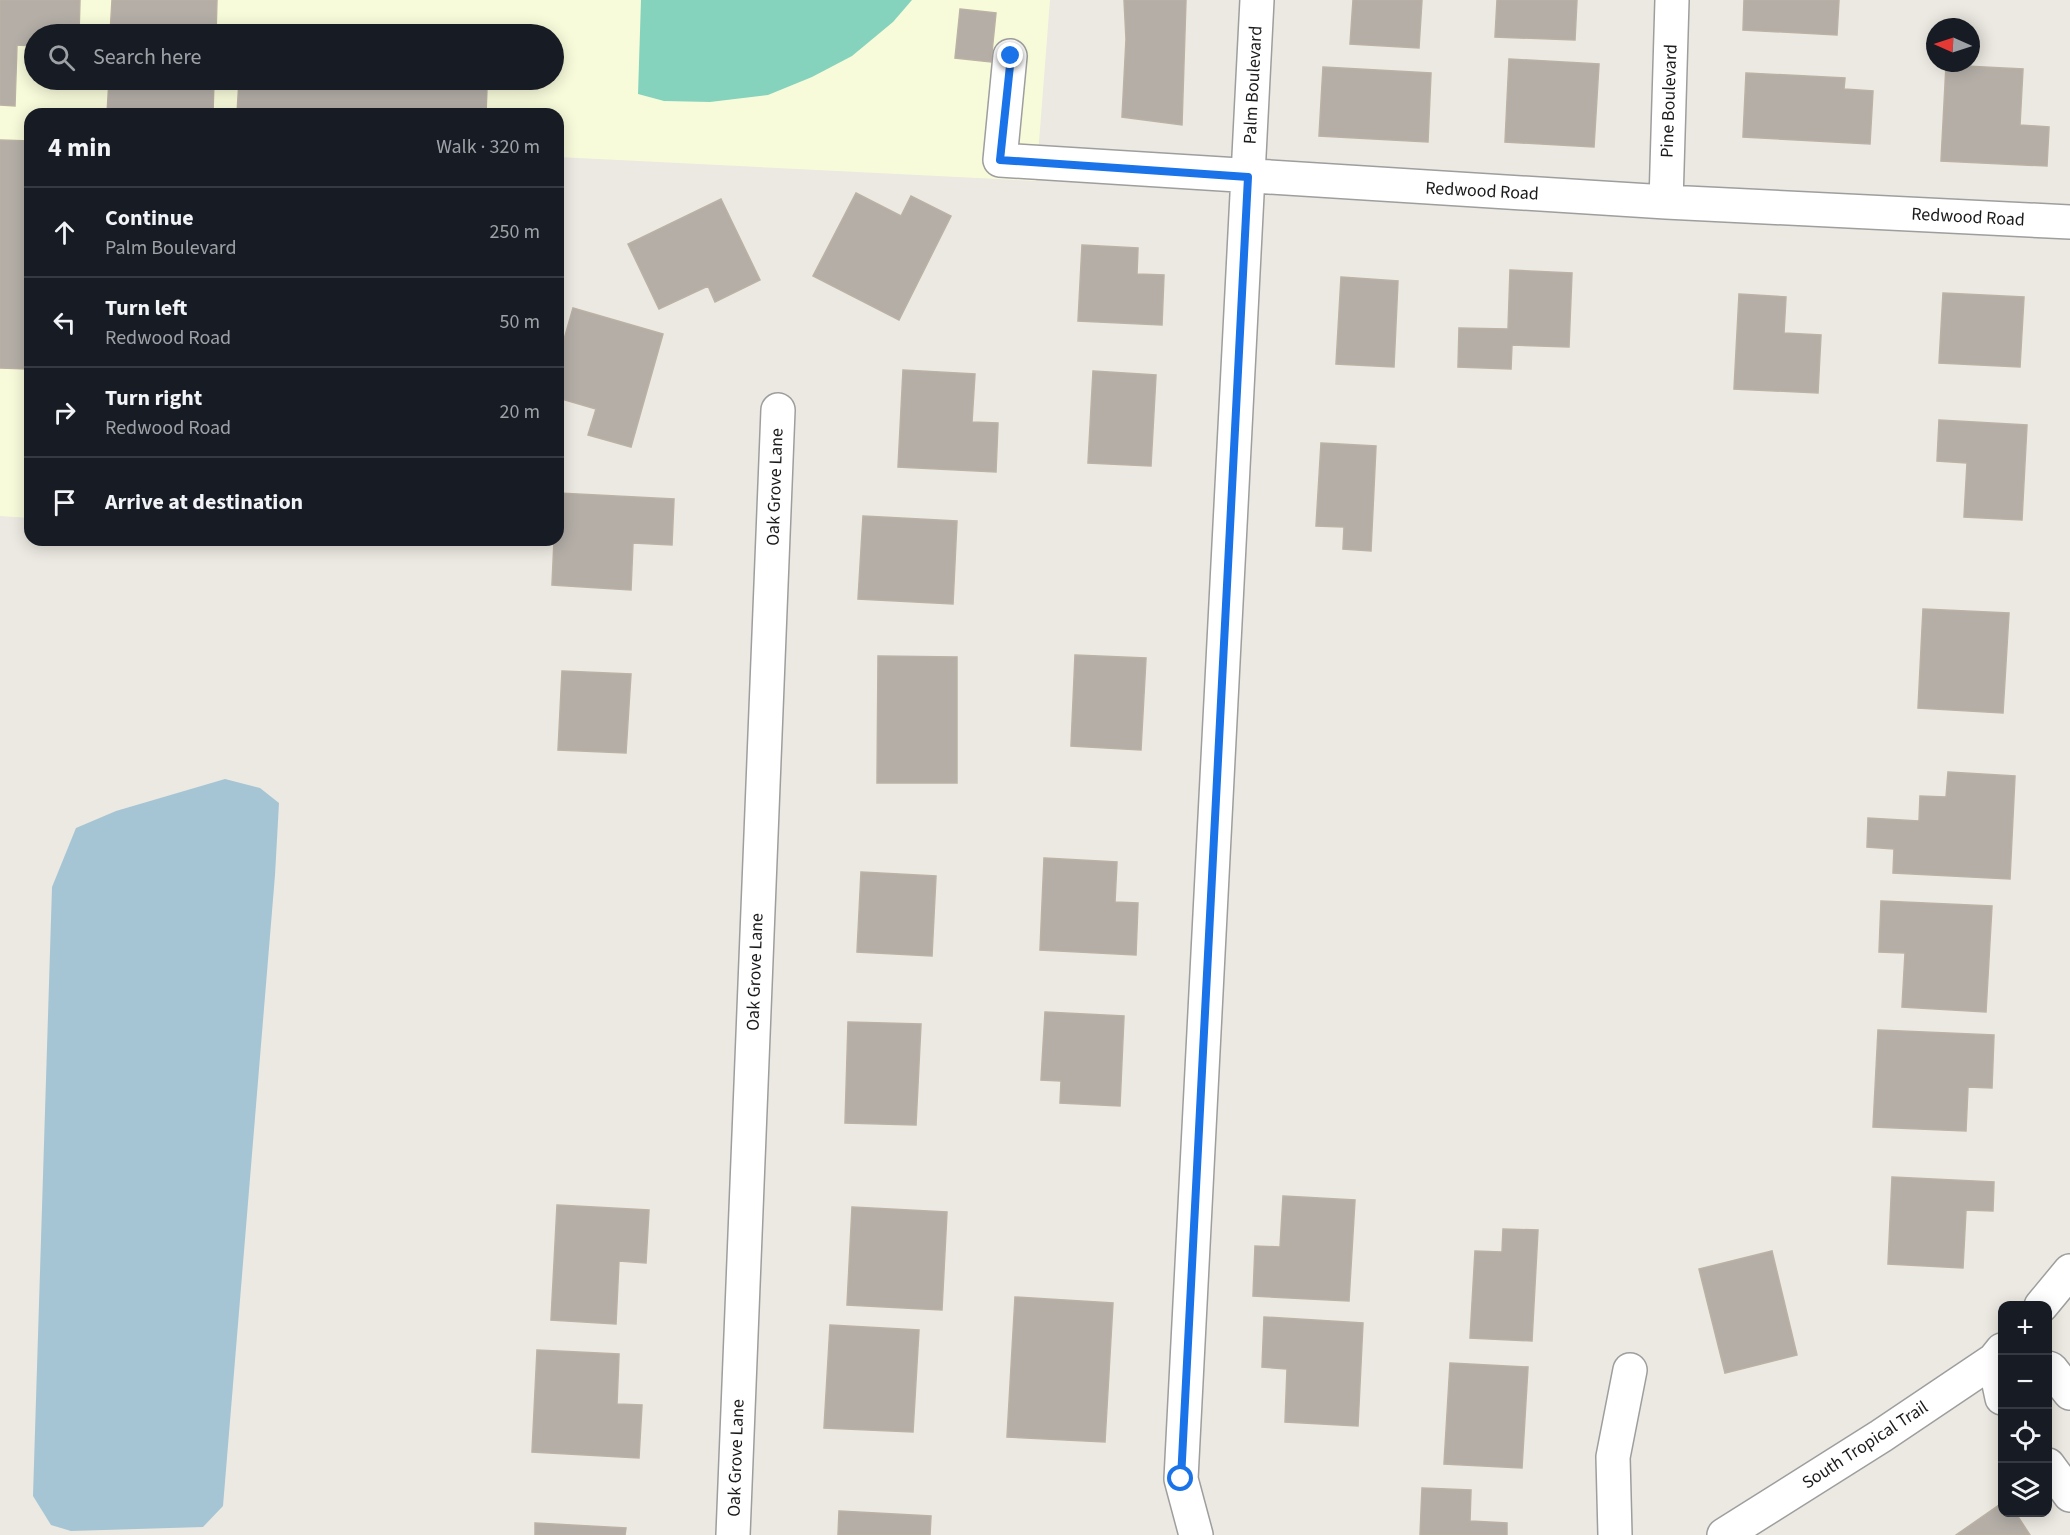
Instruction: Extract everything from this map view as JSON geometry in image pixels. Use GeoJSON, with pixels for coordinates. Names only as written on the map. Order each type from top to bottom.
{"type":"FeatureCollection","features":[{"type":"Feature","properties":{"kind":"street","name":"Palm Boulevard"},"geometry":{"type":"LineString","coordinates":[[1196,1535],[1181,1479],[1257,0]]}},
{"type":"Feature","properties":{"kind":"street","name":"Pine Boulevard"},"geometry":{"type":"LineString","coordinates":[[1666,202],[1672,0]]}},
{"type":"Feature","properties":{"kind":"street","name":"Redwood Road"},"geometry":{"type":"LineString","coordinates":[[1011,56],[1000,160],[1666,202],[2070,222]]}},
{"type":"Feature","properties":{"kind":"street","name":"Oak Grove Lane"},"geometry":{"type":"LineString","coordinates":[[733,1535],[778,410]]}},
{"type":"Feature","properties":{"kind":"street"},"geometry":{"type":"LineString","coordinates":[[2044,1301],[2070,1271]]}},
{"type":"Feature","properties":{"kind":"street","name":"South Tropical Trail"},"geometry":{"type":"LineString","coordinates":[[1724,1535],[1881,1436],[1998,1358]]}},
{"type":"Feature","properties":{"kind":"street"},"geometry":{"type":"LineString","coordinates":[[1615,1535],[1613,1457],[1630,1370]]}},
{"type":"Feature","properties":{"kind":"street"},"geometry":{"type":"LineString","coordinates":[[2052,1370],[2070,1393]]}},
{"type":"Feature","properties":{"kind":"street"},"geometry":{"type":"LineString","coordinates":[[2052,1470],[2070,1495]]}},
{"type":"Feature","properties":{"kind":"shaded area"},"geometry":{"type":"Polygon","coordinates":[[[0,0],[1050,0],[1036,181],[564,157],[564,108],[24,108],[24,518],[0,516],[0,0]]]}},
{"type":"Feature","properties":{"kind":"green space"},"geometry":{"type":"Polygon","coordinates":[[[641,0],[912,0],[893,22],[852,56],[812,77],[768,95],[710,102],[664,101],[638,94],[641,0]]]}},
{"type":"Feature","properties":{"kind":"water"},"geometry":{"type":"Polygon","coordinates":[[[225,779],[260,788],[279,803],[223,1506],[203,1527],[71,1531],[51,1525],[33,1496],[52,887],[76,828],[116,811],[225,779]]]}},
{"type":"Feature","properties":{"kind":"building"},"geometry":{"type":"Polygon","coordinates":[[[0,0],[80,0],[79,24],[24,24],[24,45],[17,45],[15,106],[0,105],[0,0]]]}},
{"type":"Feature","properties":{"kind":"building"},"geometry":{"type":"Polygon","coordinates":[[[112,0],[217,0],[216,24],[111,24],[112,0]]]}},
{"type":"Feature","properties":{"kind":"building"},"geometry":{"type":"Polygon","coordinates":[[[1124,0],[1186,0],[1182,125],[1122,117],[1126,39],[1124,0]]]}},
{"type":"Feature","properties":{"kind":"building"},"geometry":{"type":"Polygon","coordinates":[[[1353,0],[1422,0],[1419,48],[1350,44],[1353,0]]]}},
{"type":"Feature","properties":{"kind":"building"},"geometry":{"type":"Polygon","coordinates":[[[1497,0],[1577,0],[1575,40],[1495,37],[1497,0]]]}},
{"type":"Feature","properties":{"kind":"building"},"geometry":{"type":"Polygon","coordinates":[[[1744,0],[1839,0],[1837,35],[1743,30],[1744,0]]]}},
{"type":"Feature","properties":{"kind":"building"},"geometry":{"type":"Polygon","coordinates":[[[960,9],[996,13],[991,62],[955,58],[960,9]]]}},
{"type":"Feature","properties":{"kind":"building"},"geometry":{"type":"Polygon","coordinates":[[[1509,59],[1599,64],[1594,147],[1505,142],[1509,59]]]}},
{"type":"Feature","properties":{"kind":"building"},"geometry":{"type":"Polygon","coordinates":[[[1323,67],[1431,73],[1428,142],[1319,136],[1323,67]]]}},
{"type":"Feature","properties":{"kind":"building"},"geometry":{"type":"Polygon","coordinates":[[[1980,67],[2023,69],[2020,125],[2049,127],[2047,166],[1941,161],[1946,72],[1980,72],[1980,67]]]}},
{"type":"Feature","properties":{"kind":"building"},"geometry":{"type":"Polygon","coordinates":[[[1746,73],[1845,78],[1844,89],[1873,91],[1870,144],[1743,137],[1746,73]]]}},
{"type":"Feature","properties":{"kind":"building"},"geometry":{"type":"Polygon","coordinates":[[[108,90],[214,90],[213,108],[107,108],[108,90]]]}},
{"type":"Feature","properties":{"kind":"building"},"geometry":{"type":"Polygon","coordinates":[[[238,90],[487,90],[486,108],[237,108],[238,90]]]}},
{"type":"Feature","properties":{"kind":"building"},"geometry":{"type":"Polygon","coordinates":[[[0,140],[24,141],[24,369],[0,368],[0,140]]]}},
{"type":"Feature","properties":{"kind":"building"},"geometry":{"type":"Polygon","coordinates":[[[856,193],[901,216],[911,196],[951,216],[899,320],[813,276],[856,193]]]}},
{"type":"Feature","properties":{"kind":"building"},"geometry":{"type":"Polygon","coordinates":[[[721,199],[760,280],[715,302],[708,286],[659,309],[628,244],[721,199]]]}},
{"type":"Feature","properties":{"kind":"building"},"geometry":{"type":"Polygon","coordinates":[[[1082,245],[1138,248],[1137,274],[1164,275],[1162,325],[1078,321],[1082,245]]]}},
{"type":"Feature","properties":{"kind":"building"},"geometry":{"type":"Polygon","coordinates":[[[1510,270],[1572,273],[1569,347],[1512,345],[1511,369],[1458,367],[1459,328],[1508,329],[1510,270]]]}},
{"type":"Feature","properties":{"kind":"building"},"geometry":{"type":"Polygon","coordinates":[[[1341,277],[1398,281],[1394,367],[1336,364],[1341,277]]]}},
{"type":"Feature","properties":{"kind":"building"},"geometry":{"type":"Polygon","coordinates":[[[1943,293],[2024,297],[2020,367],[1939,363],[1943,293]]]}},
{"type":"Feature","properties":{"kind":"building"},"geometry":{"type":"Polygon","coordinates":[[[1739,294],[1786,297],[1784,333],[1821,335],[1818,393],[1734,389],[1739,294]]]}},
{"type":"Feature","properties":{"kind":"building"},"geometry":{"type":"Polygon","coordinates":[[[573,308],[663,334],[631,447],[588,435],[596,409],[564,400],[564,339],[573,308]]]}},
{"type":"Feature","properties":{"kind":"building"},"geometry":{"type":"Polygon","coordinates":[[[903,370],[975,374],[972,422],[998,423],[996,472],[898,467],[903,370]]]}},
{"type":"Feature","properties":{"kind":"building"},"geometry":{"type":"Polygon","coordinates":[[[1093,371],[1156,375],[1151,466],[1088,463],[1093,371]]]}},
{"type":"Feature","properties":{"kind":"building"},"geometry":{"type":"Polygon","coordinates":[[[1939,420],[2027,425],[2022,520],[1964,517],[1967,463],[1937,461],[1939,420]]]}},
{"type":"Feature","properties":{"kind":"building"},"geometry":{"type":"Polygon","coordinates":[[[1321,443],[1376,446],[1371,551],[1343,549],[1344,527],[1316,526],[1321,443]]]}},
{"type":"Feature","properties":{"kind":"building"},"geometry":{"type":"Polygon","coordinates":[[[564,493],[674,499],[672,545],[633,543],[631,590],[552,585],[554,546],[564,546],[564,493]]]}},
{"type":"Feature","properties":{"kind":"building"},"geometry":{"type":"Polygon","coordinates":[[[863,516],[957,521],[953,604],[858,599],[863,516]]]}},
{"type":"Feature","properties":{"kind":"building"},"geometry":{"type":"Polygon","coordinates":[[[1923,609],[2009,613],[2003,713],[1918,708],[1923,609]]]}},
{"type":"Feature","properties":{"kind":"building"},"geometry":{"type":"Polygon","coordinates":[[[1075,655],[1146,658],[1141,750],[1071,746],[1075,655]]]}},
{"type":"Feature","properties":{"kind":"building"},"geometry":{"type":"Polygon","coordinates":[[[878,656],[957,657],[957,783],[877,783],[878,656]]]}},
{"type":"Feature","properties":{"kind":"building"},"geometry":{"type":"Polygon","coordinates":[[[562,671],[631,674],[626,753],[558,750],[562,671]]]}},
{"type":"Feature","properties":{"kind":"building"},"geometry":{"type":"Polygon","coordinates":[[[1948,772],[2015,776],[2010,879],[1893,873],[1894,849],[1867,847],[1868,818],[1919,821],[1920,796],[1946,797],[1948,772]]]}},
{"type":"Feature","properties":{"kind":"building"},"geometry":{"type":"Polygon","coordinates":[[[1044,858],[1117,862],[1115,902],[1138,903],[1136,955],[1040,950],[1044,858]]]}},
{"type":"Feature","properties":{"kind":"building"},"geometry":{"type":"Polygon","coordinates":[[[861,872],[936,876],[932,956],[857,952],[861,872]]]}},
{"type":"Feature","properties":{"kind":"building"},"geometry":{"type":"Polygon","coordinates":[[[1881,901],[1992,906],[1986,1012],[1902,1007],[1905,953],[1879,952],[1881,901]]]}},
{"type":"Feature","properties":{"kind":"building"},"geometry":{"type":"Polygon","coordinates":[[[1045,1012],[1124,1016],[1120,1106],[1060,1103],[1061,1081],[1041,1080],[1045,1012]]]}},
{"type":"Feature","properties":{"kind":"building"},"geometry":{"type":"Polygon","coordinates":[[[848,1022],[921,1024],[916,1125],[845,1123],[848,1022]]]}},
{"type":"Feature","properties":{"kind":"building"},"geometry":{"type":"Polygon","coordinates":[[[1878,1030],[1994,1035],[1992,1088],[1968,1087],[1966,1131],[1873,1127],[1878,1030]]]}},
{"type":"Feature","properties":{"kind":"building"},"geometry":{"type":"Polygon","coordinates":[[[1892,1177],[1994,1182],[1993,1211],[1966,1210],[1963,1268],[1888,1264],[1892,1177]]]}},
{"type":"Feature","properties":{"kind":"building"},"geometry":{"type":"Polygon","coordinates":[[[1283,1196],[1355,1200],[1349,1301],[1253,1296],[1255,1246],[1280,1247],[1283,1196]]]}},
{"type":"Feature","properties":{"kind":"building"},"geometry":{"type":"Polygon","coordinates":[[[557,1205],[649,1210],[646,1263],[619,1261],[616,1324],[551,1320],[557,1205]]]}},
{"type":"Feature","properties":{"kind":"building"},"geometry":{"type":"Polygon","coordinates":[[[852,1207],[947,1212],[942,1310],[847,1305],[852,1207]]]}},
{"type":"Feature","properties":{"kind":"building"},"geometry":{"type":"Polygon","coordinates":[[[1503,1229],[1538,1230],[1532,1341],[1470,1338],[1475,1251],[1502,1252],[1503,1229]]]}},
{"type":"Feature","properties":{"kind":"building"},"geometry":{"type":"Polygon","coordinates":[[[1772,1251],[1797,1355],[1725,1373],[1699,1269],[1772,1251]]]}},
{"type":"Feature","properties":{"kind":"building"},"geometry":{"type":"Polygon","coordinates":[[[1015,1297],[1113,1303],[1105,1442],[1007,1437],[1015,1297]]]}},
{"type":"Feature","properties":{"kind":"building"},"geometry":{"type":"Polygon","coordinates":[[[1264,1317],[1363,1323],[1358,1426],[1285,1422],[1287,1369],[1262,1367],[1264,1317]]]}},
{"type":"Feature","properties":{"kind":"building"},"geometry":{"type":"Polygon","coordinates":[[[830,1325],[919,1330],[913,1432],[824,1428],[830,1325]]]}},
{"type":"Feature","properties":{"kind":"building"},"geometry":{"type":"Polygon","coordinates":[[[537,1350],[619,1354],[617,1404],[642,1405],[639,1458],[532,1452],[537,1350]]]}},
{"type":"Feature","properties":{"kind":"building"},"geometry":{"type":"Polygon","coordinates":[[[1450,1363],[1528,1367],[1522,1468],[1444,1464],[1450,1363]]]}},
{"type":"Feature","properties":{"kind":"building"},"geometry":{"type":"Polygon","coordinates":[[[1422,1488],[1471,1490],[1470,1521],[1507,1523],[1507,1535],[1420,1535],[1422,1488]]]}},
{"type":"Feature","properties":{"kind":"building"},"geometry":{"type":"Polygon","coordinates":[[[1998,1506],[1998,1517],[2018,1517],[2030,1535],[1956,1535],[1998,1506]]]}},
{"type":"Feature","properties":{"kind":"building"},"geometry":{"type":"Polygon","coordinates":[[[839,1511],[931,1516],[930,1535],[838,1535],[839,1511]]]}},
{"type":"Feature","properties":{"kind":"building"},"geometry":{"type":"Polygon","coordinates":[[[535,1523],[626,1528],[625,1535],[535,1535],[535,1523]]]}},
{"type":"Feature","properties":{"kind":"route"},"geometry":{"type":"LineString","coordinates":[[1011,56],[1000,160],[1248,177],[1181,1479]]}}]}
